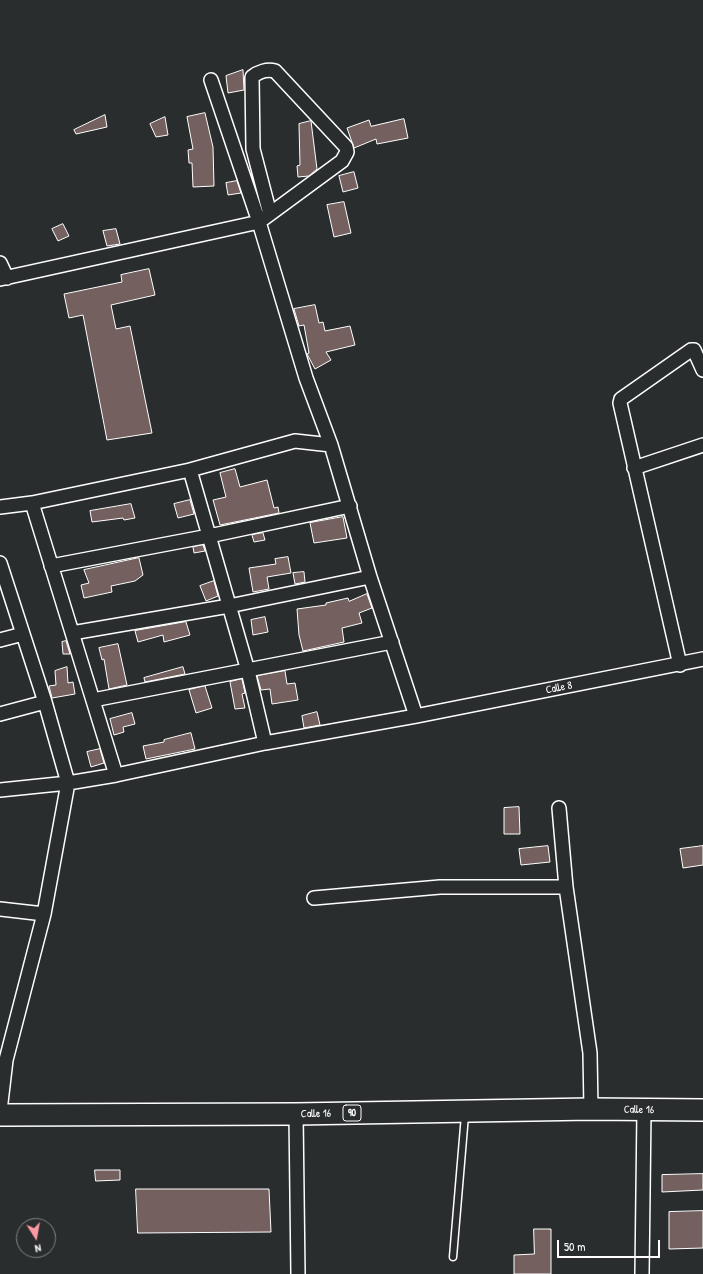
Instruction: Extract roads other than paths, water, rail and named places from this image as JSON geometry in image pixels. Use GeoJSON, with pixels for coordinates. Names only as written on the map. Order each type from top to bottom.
{"type":"FeatureCollection","features":[{"type":"Feature","properties":{"kind":"highway","name":"Calle 16"},"geometry":{"type":"LineString","coordinates":[[0,1115],[296,1114],[466,1111],[591,1099],[644,1110],[703,1110]]}},
{"type":"Feature","properties":{"kind":"street"},"geometry":{"type":"LineString","coordinates":[[0,263],[4,278],[259,222],[270,214],[342,161],[347,152],[346,147],[275,71],[270,70],[257,73],[252,77],[252,149],[270,214]]}},
{"type":"Feature","properties":{"kind":"street"},"geometry":{"type":"LineString","coordinates":[[211,80],[259,222],[306,378],[331,445],[370,577],[416,716]]}},
{"type":"Feature","properties":{"kind":"street"},"geometry":{"type":"LineString","coordinates":[[680,665],[621,412],[621,399],[691,350],[696,354],[703,370]]}},
{"type":"Feature","properties":{"kind":"street"},"geometry":{"type":"LineString","coordinates":[[0,508],[32,503],[190,470],[295,441],[331,445]]}},
{"type":"Feature","properties":{"kind":"street"},"geometry":{"type":"LineString","coordinates":[[634,468],[703,445]]}},
{"type":"Feature","properties":{"kind":"street"},"geometry":{"type":"LineString","coordinates":[[190,470],[248,671],[265,743]]}},
{"type":"Feature","properties":{"kind":"street"},"geometry":{"type":"LineString","coordinates":[[32,503],[116,775]]}},
{"type":"Feature","properties":{"kind":"street"},"geometry":{"type":"LineString","coordinates":[[51,566],[209,536],[350,506]]}},
{"type":"Feature","properties":{"kind":"street"},"geometry":{"type":"LineString","coordinates":[[0,1111],[5,1053],[44,914],[68,783],[45,702],[1,571]]}},
{"type":"Feature","properties":{"kind":"street"},"geometry":{"type":"LineString","coordinates":[[72,633],[229,606],[370,577]]}},
{"type":"Feature","properties":{"kind":"street"},"geometry":{"type":"LineString","coordinates":[[0,640],[23,634]]}},
{"type":"Feature","properties":{"kind":"street"},"geometry":{"type":"LineString","coordinates":[[93,700],[392,642]]}},
{"type":"Feature","properties":{"kind":"street","name":"Calle 8"},"geometry":{"type":"LineString","coordinates":[[0,790],[68,783],[116,775],[265,743],[416,716],[680,665],[703,659]]}},
{"type":"Feature","properties":{"kind":"street"},"geometry":{"type":"LineString","coordinates":[[0,714],[45,702]]}},
{"type":"Feature","properties":{"kind":"street"},"geometry":{"type":"LineString","coordinates":[[558,808],[566,886],[591,1069],[591,1099]]}},
{"type":"Feature","properties":{"kind":"street"},"geometry":{"type":"LineString","coordinates":[[314,898],[440,887],[566,886]]}},
{"type":"Feature","properties":{"kind":"street"},"geometry":{"type":"LineString","coordinates":[[0,909],[44,914]]}},
{"type":"Feature","properties":{"kind":"street"},"geometry":{"type":"LineString","coordinates":[[642,1274],[644,1110]]}},
{"type":"Feature","properties":{"kind":"street"},"geometry":{"type":"LineString","coordinates":[[296,1114],[298,1274]]}},
{"type":"Feature","properties":{"kind":"lane"},"geometry":{"type":"LineString","coordinates":[[453,1257],[466,1111]]}}]}
